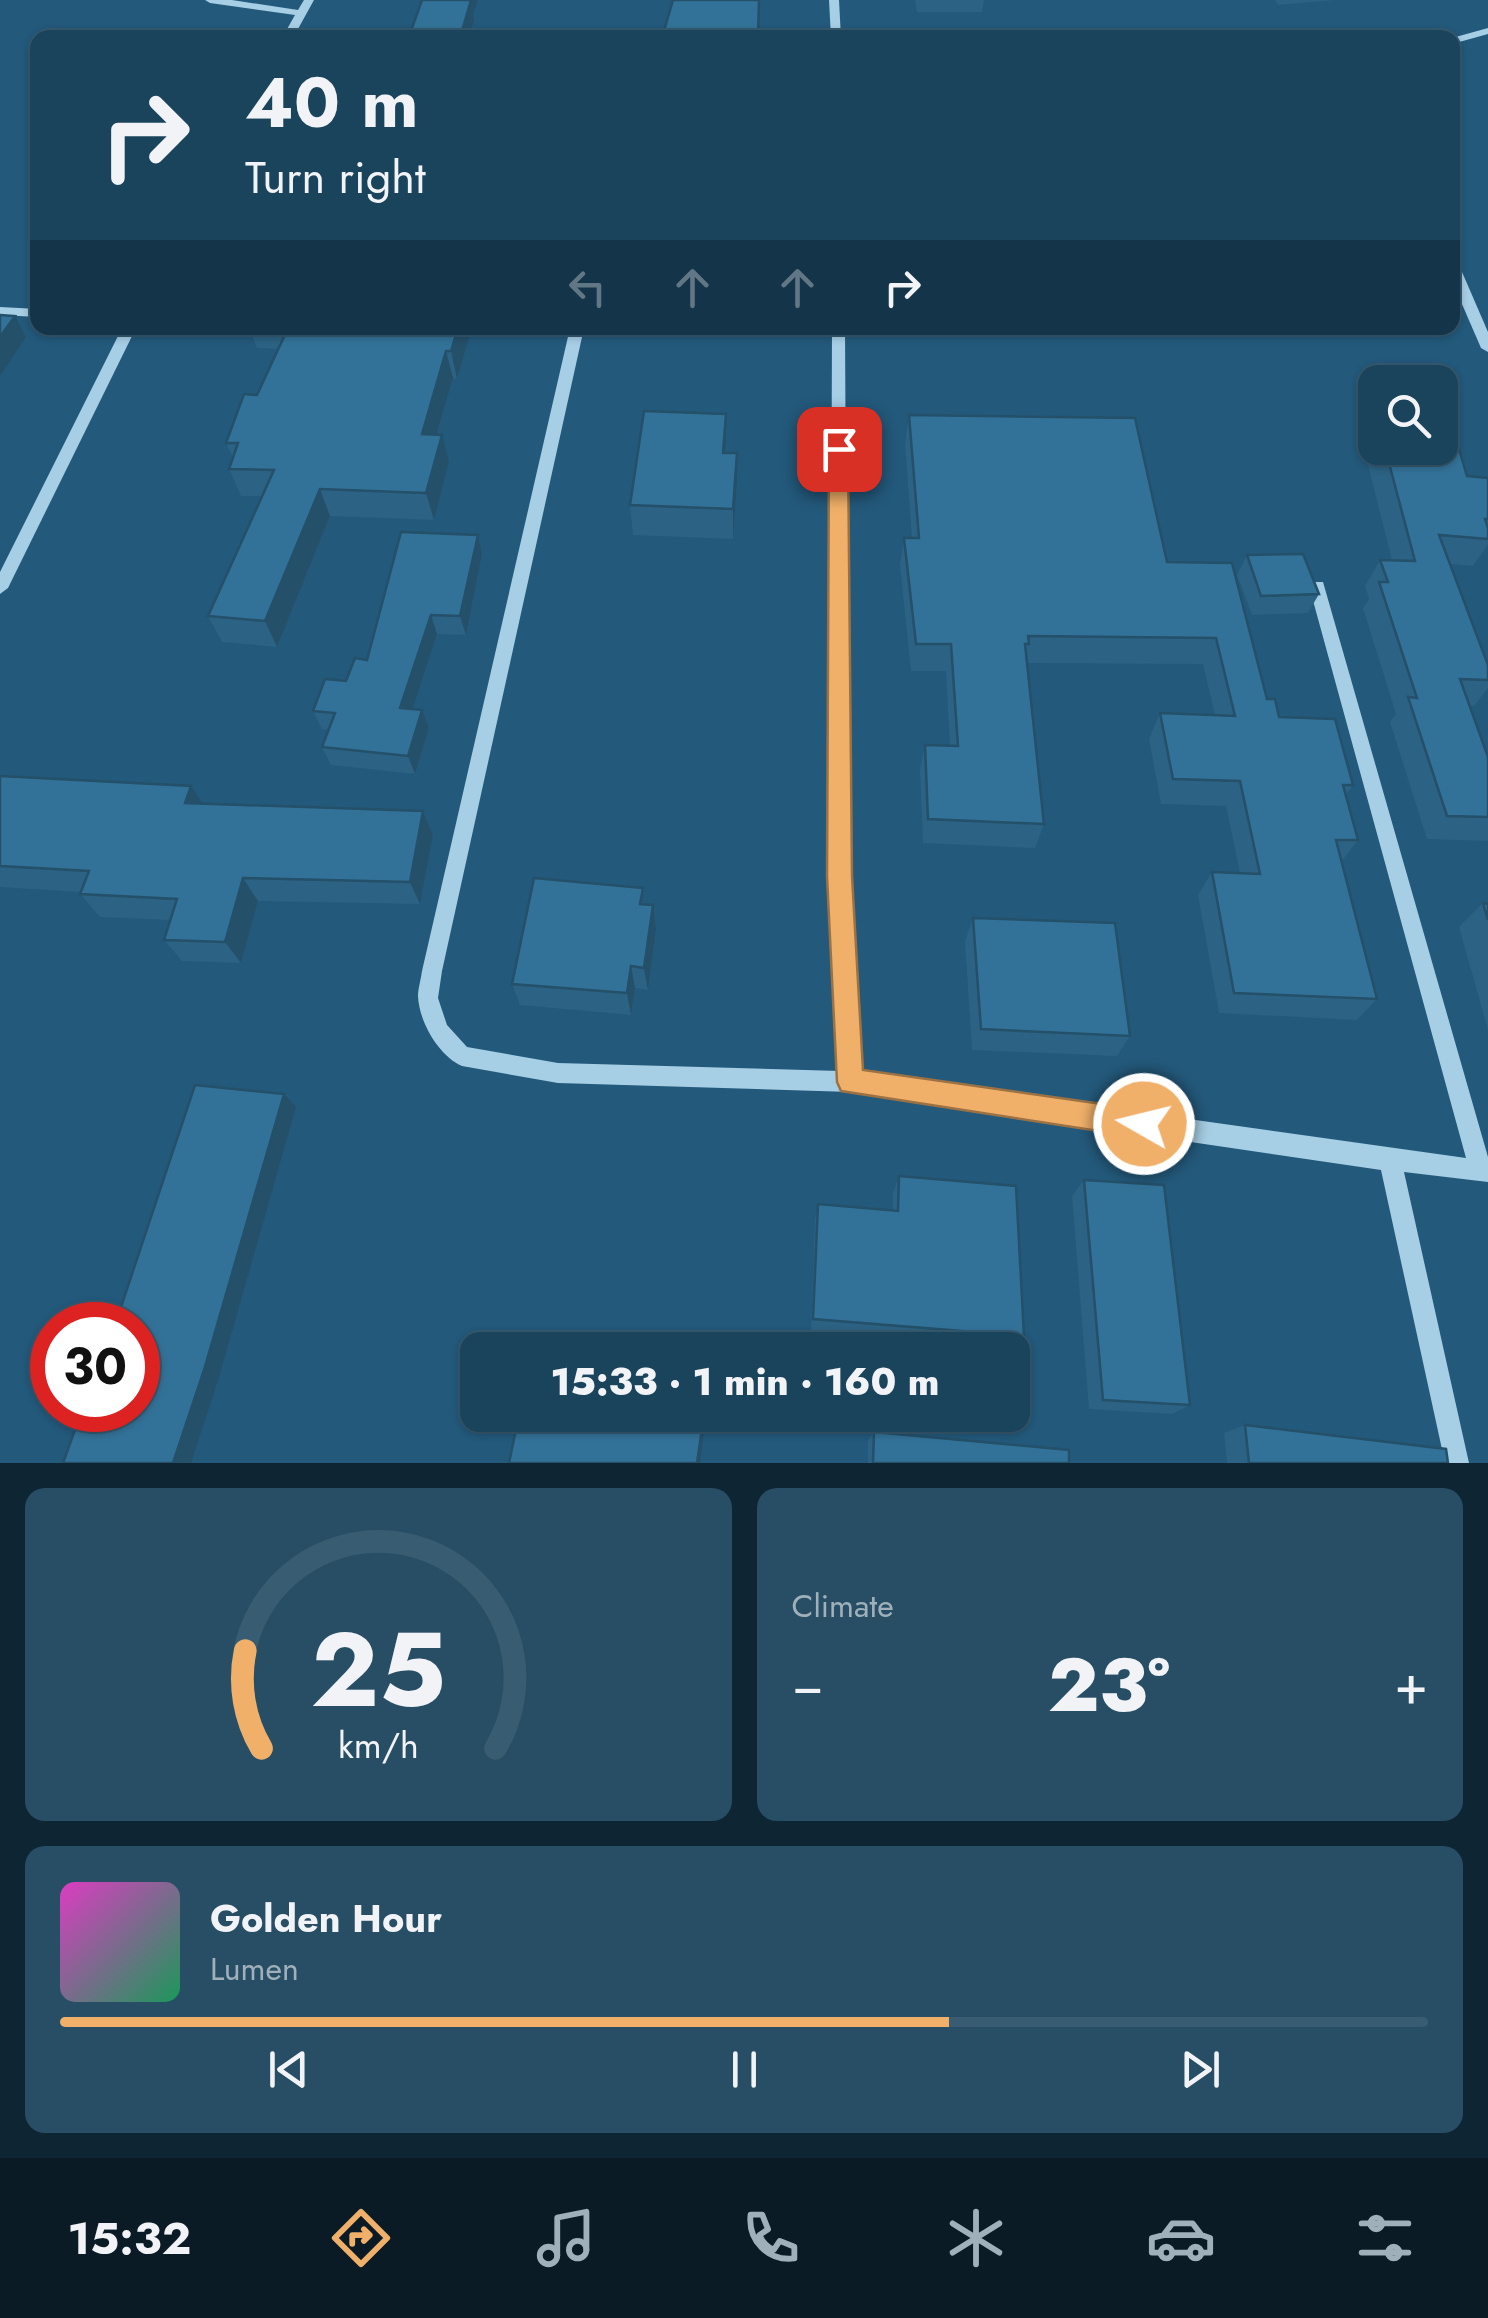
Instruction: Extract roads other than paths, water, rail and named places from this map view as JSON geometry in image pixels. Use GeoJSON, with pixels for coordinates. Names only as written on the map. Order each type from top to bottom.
{"type":"FeatureCollection","features":[{"type":"Feature","properties":{"kind":"street"},"geometry":{"type":"LineString","coordinates":[[210,0],[300,14]]}},
{"type":"Feature","properties":{"kind":"street"},"geometry":{"type":"LineString","coordinates":[[291,30],[309,0]]}},
{"type":"Feature","properties":{"kind":"street"},"geometry":{"type":"LineString","coordinates":[[834,0],[836,30]]}},
{"type":"Feature","properties":{"kind":"street"},"geometry":{"type":"LineString","coordinates":[[1460,39],[1488,31]]}},
{"type":"Feature","properties":{"kind":"street"},"geometry":{"type":"LineString","coordinates":[[1460,283],[1488,348]]}},
{"type":"Feature","properties":{"kind":"street"},"geometry":{"type":"LineString","coordinates":[[0,311],[30,313]]}},
{"type":"Feature","properties":{"kind":"street"},"geometry":{"type":"LineString","coordinates":[[0,588],[126,335]]}},
{"type":"Feature","properties":{"kind":"street"},"geometry":{"type":"LineString","coordinates":[[575,335],[432,971],[428,998],[438,1031],[462,1056],[558,1072],[850,1082],[1485,1171],[1318,586]]}},
{"type":"Feature","properties":{"kind":"street"},"geometry":{"type":"LineString","coordinates":[[839,335],[839,876],[850,1082]]}},
{"type":"Feature","properties":{"kind":"street"},"geometry":{"type":"LineString","coordinates":[[1390,1160],[1457,1463]]}}]}
